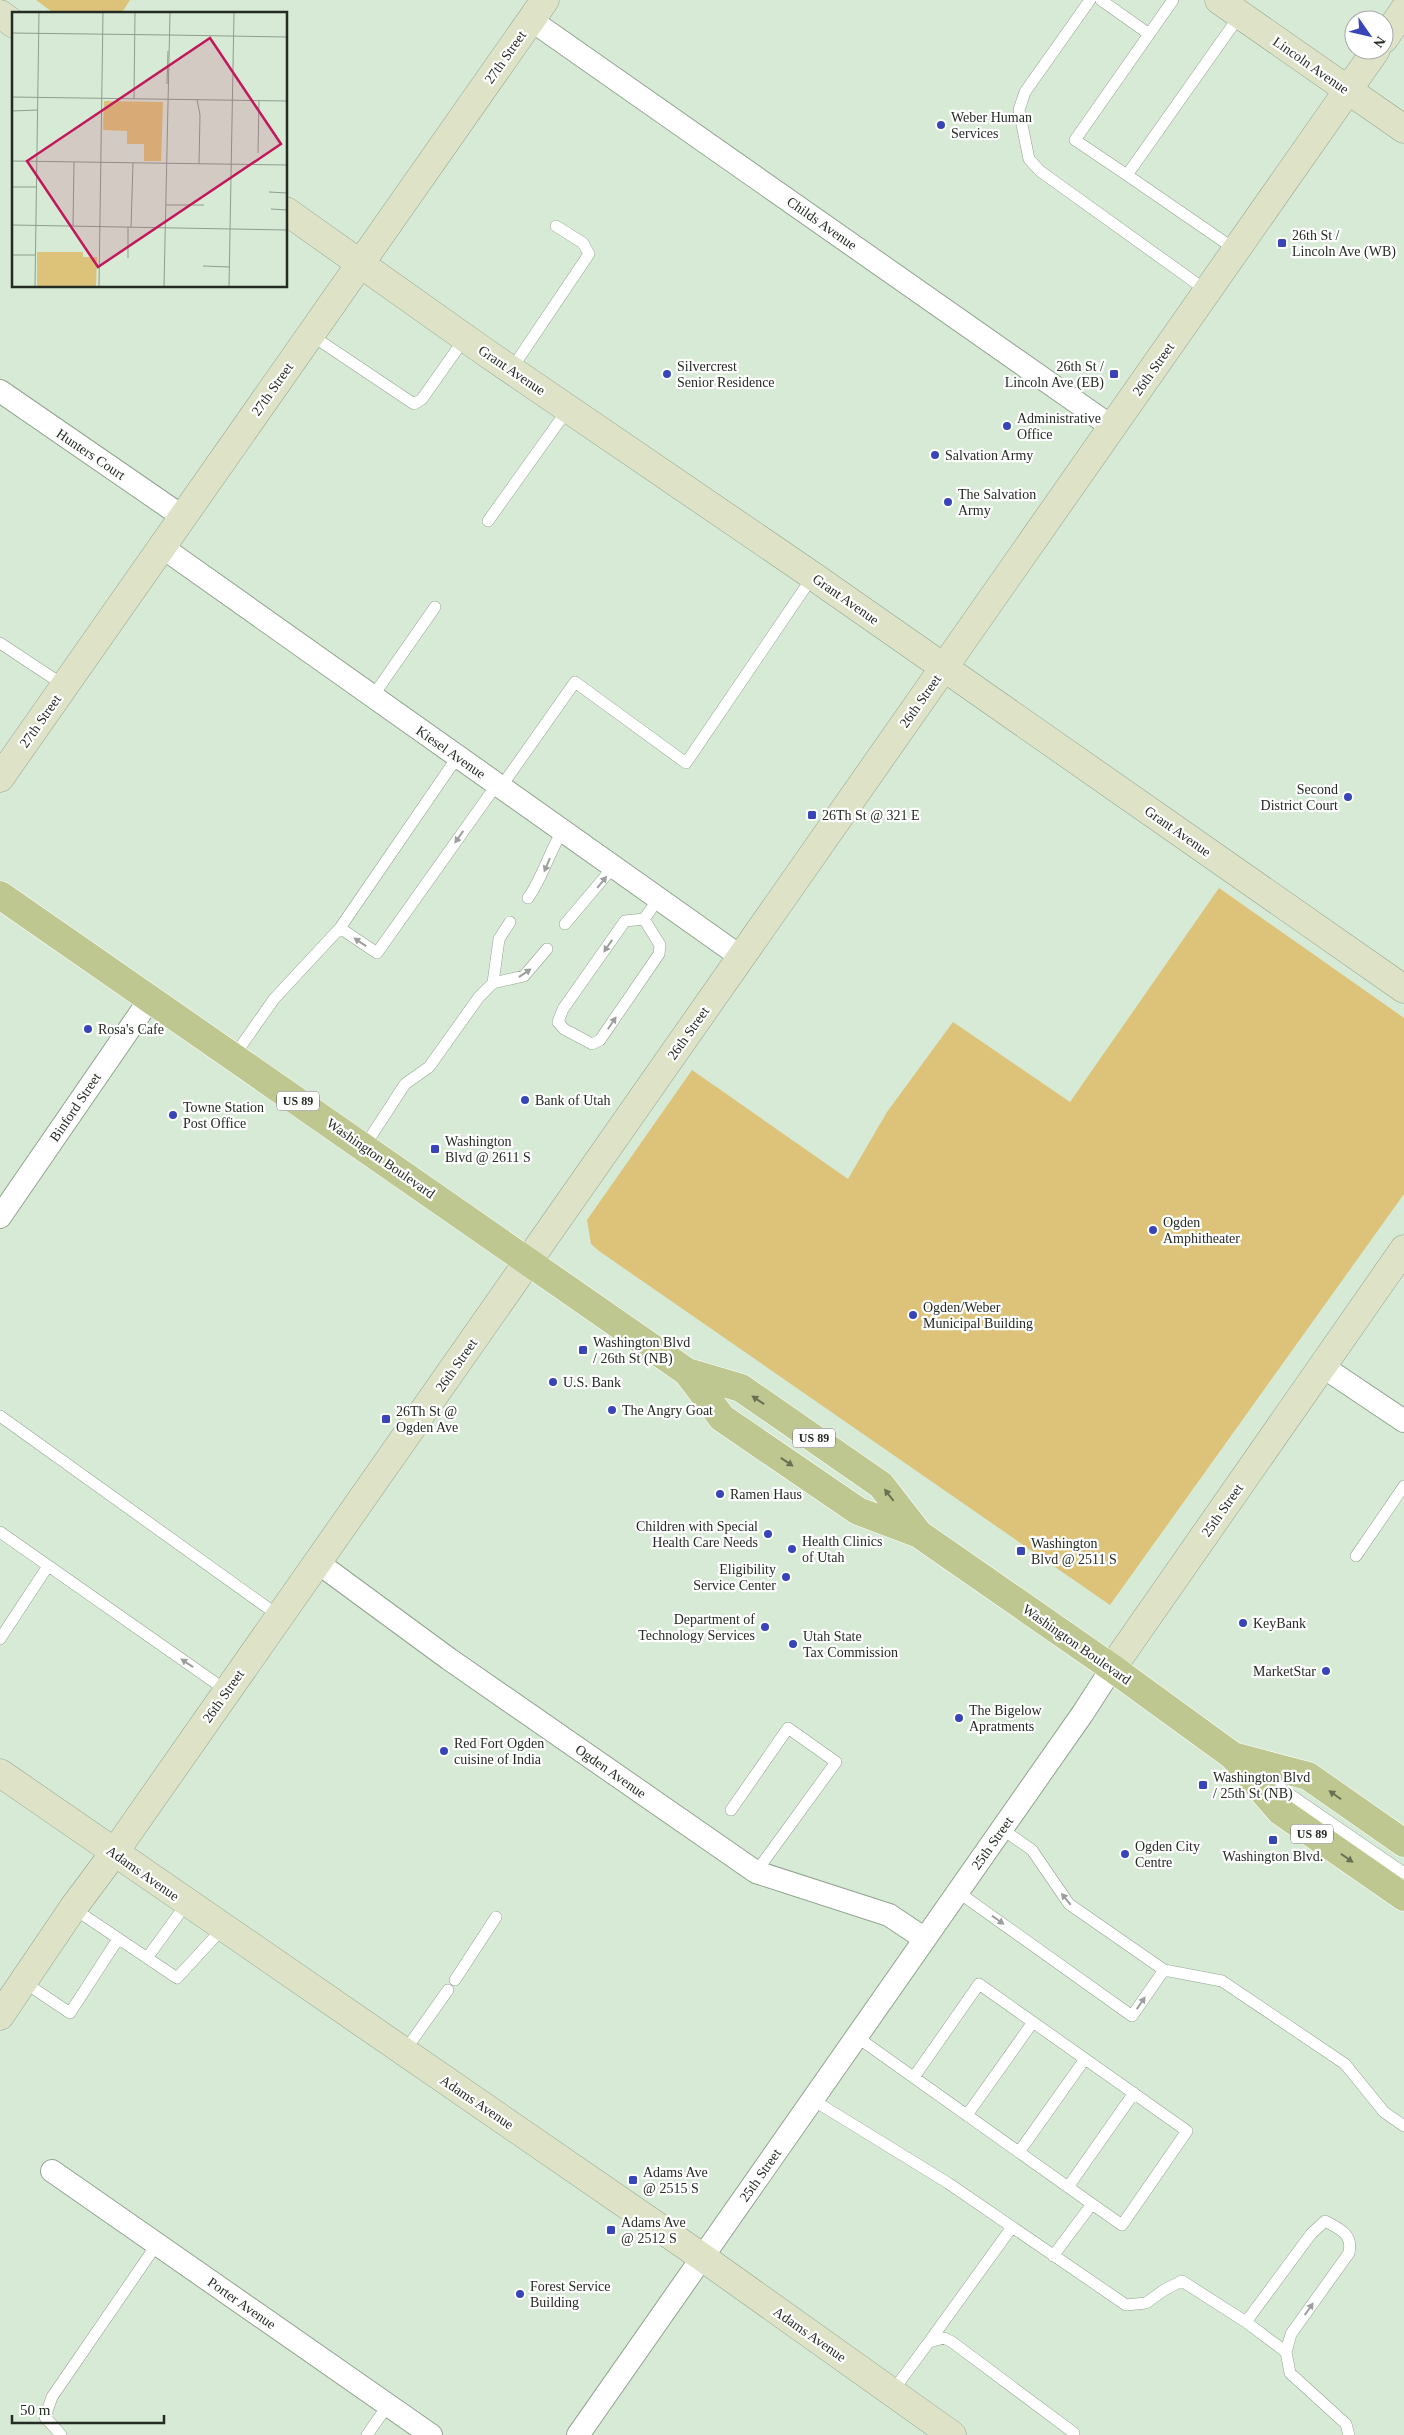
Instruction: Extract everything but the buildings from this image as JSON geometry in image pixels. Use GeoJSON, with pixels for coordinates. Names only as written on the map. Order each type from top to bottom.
{"type":"FeatureCollection","features":[{"type":"Feature","properties":{"kind":"main road","name":"Washington Boulevard"},"geometry":{"type":"LineString","coordinates":[[0,895],[687,1372],[722,1418],[858,1511],[919,1534],[1112,1668],[1233,1756],[1280,1811],[1404,1897]]}},
{"type":"Feature","properties":{"kind":"main road","name":"Washington Boulevard"},"geometry":{"type":"LineString","coordinates":[[1233,1756],[1308,1776],[1404,1843]]}},
{"type":"Feature","properties":{"kind":"street","name":"Lincoln Avenue"},"geometry":{"type":"LineString","coordinates":[[1229,7],[1404,129]]}},
{"type":"Feature","properties":{"kind":"street","name":"27th Street"},"geometry":{"type":"LineString","coordinates":[[0,778],[538,10]]}},
{"type":"Feature","properties":{"kind":"street","name":"Childs Avenue"},"geometry":{"type":"LineString","coordinates":[[538,10],[1112,427]]}},
{"type":"Feature","properties":{"kind":"street"},"geometry":{"type":"LineString","coordinates":[[1394,24],[1404,10]]}},
{"type":"Feature","properties":{"kind":"street"},"geometry":{"type":"LineString","coordinates":[[0,14],[12,23]]}},
{"type":"Feature","properties":{"kind":"street","name":"26th Street"},"geometry":{"type":"LineString","coordinates":[[0,2016],[73,1908],[114,1853],[1369,60]]}},
{"type":"Feature","properties":{"kind":"street","name":"Grant Avenue"},"geometry":{"type":"LineString","coordinates":[[288,212],[465,338],[813,576],[1404,989]]}},
{"type":"Feature","properties":{"kind":"street","name":"Hunters Court"},"geometry":{"type":"LineString","coordinates":[[0,392],[183,517]]}},
{"type":"Feature","properties":{"kind":"street","name":"Kiesel Avenue"},"geometry":{"type":"LineString","coordinates":[[162,547],[741,957]]}},
{"type":"Feature","properties":{"kind":"street","name":"Binford Street"},"geometry":{"type":"LineString","coordinates":[[0,1217],[150,999]]}},
{"type":"Feature","properties":{"kind":"street","name":"25th Street"},"geometry":{"type":"LineString","coordinates":[[578,2435],[1002,1829],[1404,1249]]}},
{"type":"Feature","properties":{"kind":"street"},"geometry":{"type":"LineString","coordinates":[[1322,1366],[1404,1421]]}},
{"type":"Feature","properties":{"kind":"street","name":"Ogden Avenue"},"geometry":{"type":"LineString","coordinates":[[317,1562],[450,1659],[756,1872],[889,1915],[925,1938]]}},
{"type":"Feature","properties":{"kind":"street","name":"Adams Avenue"},"geometry":{"type":"LineString","coordinates":[[0,1773],[702,2257],[952,2435]]}},
{"type":"Feature","properties":{"kind":"street","name":"Porter Avenue"},"geometry":{"type":"LineString","coordinates":[[52,2171],[431,2435]]}},
{"type":"Feature","properties":{"kind":"lane"},"geometry":{"type":"LineString","coordinates":[[1090,0],[1025,92],[1019,110],[1029,159],[1040,171],[1207,291]]}},
{"type":"Feature","properties":{"kind":"lane"},"geometry":{"type":"LineString","coordinates":[[1101,0],[1149,34]]}},
{"type":"Feature","properties":{"kind":"lane"},"geometry":{"type":"LineString","coordinates":[[1173,0],[1075,140],[1236,250]]}},
{"type":"Feature","properties":{"kind":"lane"},"geometry":{"type":"LineString","coordinates":[[1127,175],[1229,7]]}},
{"type":"Feature","properties":{"kind":"lane"},"geometry":{"type":"LineString","coordinates":[[511,370],[588,254],[583,243],[556,226]]}},
{"type":"Feature","properties":{"kind":"lane"},"geometry":{"type":"LineString","coordinates":[[310,335],[414,404],[422,400],[465,338]]}},
{"type":"Feature","properties":{"kind":"lane"},"geometry":{"type":"LineString","coordinates":[[488,521],[569,408]]}},
{"type":"Feature","properties":{"kind":"lane"},"geometry":{"type":"LineString","coordinates":[[340,928],[376,953],[575,682],[686,763],[813,576]]}},
{"type":"Feature","properties":{"kind":"lane"},"geometry":{"type":"LineString","coordinates":[[372,696],[435,607]]}},
{"type":"Feature","properties":{"kind":"lane"},"geometry":{"type":"LineString","coordinates":[[0,643],[64,686]]}},
{"type":"Feature","properties":{"kind":"lane"},"geometry":{"type":"LineString","coordinates":[[234,1056],[274,1000],[340,928],[458,756]]}},
{"type":"Feature","properties":{"kind":"lane"},"geometry":{"type":"LineString","coordinates":[[528,898],[540,880],[554,845],[563,830]]}},
{"type":"Feature","properties":{"kind":"lane"},"geometry":{"type":"LineString","coordinates":[[565,924],[614,866]]}},
{"type":"Feature","properties":{"kind":"lane"},"geometry":{"type":"LineString","coordinates":[[644,919],[660,945],[659,954],[600,1040],[592,1044],[564,1029],[558,1022],[563,1009],[625,921],[644,919],[659,898]]}},
{"type":"Feature","properties":{"kind":"lane"},"geometry":{"type":"LineString","coordinates":[[493,983],[499,939],[510,922]]}},
{"type":"Feature","properties":{"kind":"lane"},"geometry":{"type":"LineString","coordinates":[[364,1147],[406,1084],[429,1067],[479,997],[493,983],[524,976],[547,949]]}},
{"type":"Feature","properties":{"kind":"lane"},"geometry":{"type":"LineString","coordinates":[[0,1416],[279,1616]]}},
{"type":"Feature","properties":{"kind":"lane"},"geometry":{"type":"LineString","coordinates":[[1356,1556],[1404,1486]]}},
{"type":"Feature","properties":{"kind":"lane"},"geometry":{"type":"LineString","coordinates":[[0,1532],[227,1691]]}},
{"type":"Feature","properties":{"kind":"lane"},"geometry":{"type":"LineString","coordinates":[[0,1639],[48,1566]]}},
{"type":"Feature","properties":{"kind":"lane"},"geometry":{"type":"LineString","coordinates":[[731,1810],[788,1728],[836,1762],[756,1872]]}},
{"type":"Feature","properties":{"kind":"lane"},"geometry":{"type":"LineString","coordinates":[[1233,1756],[1404,1873]]}},
{"type":"Feature","properties":{"kind":"lane"},"geometry":{"type":"LineString","coordinates":[[1002,1829],[1032,1850],[1069,1904],[1164,1970],[1222,1981],[1344,2064],[1384,2112],[1404,2126]]}},
{"type":"Feature","properties":{"kind":"lane"},"geometry":{"type":"LineString","coordinates":[[958,1892],[1132,2016],[1164,1970]]}},
{"type":"Feature","properties":{"kind":"lane"},"geometry":{"type":"LineString","coordinates":[[147,1958],[187,1903]]}},
{"type":"Feature","properties":{"kind":"lane"},"geometry":{"type":"LineString","coordinates":[[73,1908],[177,1978],[223,1928]]}},
{"type":"Feature","properties":{"kind":"lane"},"geometry":{"type":"LineString","coordinates":[[455,1980],[496,1917]]}},
{"type":"Feature","properties":{"kind":"lane"},"geometry":{"type":"LineString","coordinates":[[24,1982],[70,2013],[118,1939]]}},
{"type":"Feature","properties":{"kind":"lane"},"geometry":{"type":"LineString","coordinates":[[857,2037],[914,2078],[966,2115],[1122,2225],[1187,2131],[979,1984],[914,2078]]}},
{"type":"Feature","properties":{"kind":"lane"},"geometry":{"type":"LineString","coordinates":[[404,2052],[448,1990]]}},
{"type":"Feature","properties":{"kind":"lane"},"geometry":{"type":"LineString","coordinates":[[966,2115],[1033,2022]]}},
{"type":"Feature","properties":{"kind":"lane"},"geometry":{"type":"LineString","coordinates":[[1019,2152],[1085,2058]]}},
{"type":"Feature","properties":{"kind":"lane"},"geometry":{"type":"LineString","coordinates":[[1068,2187],[1134,2093]]}},
{"type":"Feature","properties":{"kind":"lane"},"geometry":{"type":"LineString","coordinates":[[813,2100],[948,2184],[1126,2305],[1146,2303],[1164,2290],[1182,2281],[1246,2322],[1286,2352]]}},
{"type":"Feature","properties":{"kind":"lane"},"geometry":{"type":"LineString","coordinates":[[1053,2256],[1092,2204]]}},
{"type":"Feature","properties":{"kind":"lane"},"geometry":{"type":"LineString","coordinates":[[1246,2322],[1310,2234],[1325,2221],[1346,2232],[1351,2243],[1349,2253],[1291,2334],[1286,2352],[1290,2373],[1346,2424],[1349,2435]]}},
{"type":"Feature","properties":{"kind":"lane"},"geometry":{"type":"LineString","coordinates":[[892,2392],[1012,2227]]}},
{"type":"Feature","properties":{"kind":"lane"},"geometry":{"type":"LineString","coordinates":[[61,2435],[46,2417],[52,2397],[157,2244]]}},
{"type":"Feature","properties":{"kind":"lane"},"geometry":{"type":"LineString","coordinates":[[929,2342],[944,2338],[952,2342],[1073,2434]]}},
{"type":"Feature","properties":{"kind":"lane"},"geometry":{"type":"LineString","coordinates":[[367,2435],[388,2405]]}},
{"type":"Feature","properties":{"kind":"shaded area"},"geometry":{"type":"Polygon","coordinates":[[[36,0],[130,0],[122,12],[52,12],[36,0]]]}},
{"type":"Feature","properties":{"kind":"shaded area"},"geometry":{"type":"Polygon","coordinates":[[[1219,888],[1404,1018],[1404,1194],[1110,1605],[599,1251],[591,1244],[587,1220],[692,1070],[848,1179],[887,1112],[953,1022],[1070,1102],[1219,888]]]}},
{"type":"Feature","properties":{"kind":"place","name":"Weber Human Services"},"geometry":{"type":"Point","coordinates":[941,125]}},
{"type":"Feature","properties":{"kind":"place","name":"26th St / Lincoln Ave (WB)"},"geometry":{"type":"Point","coordinates":[1282,243]}},
{"type":"Feature","properties":{"kind":"place","name":"Silvercrest Senior Residence"},"geometry":{"type":"Point","coordinates":[667,374]}},
{"type":"Feature","properties":{"kind":"place","name":"26th St / Lincoln Ave (EB)"},"geometry":{"type":"Point","coordinates":[1114,374]}},
{"type":"Feature","properties":{"kind":"place","name":"Administrative Office"},"geometry":{"type":"Point","coordinates":[1007,426]}},
{"type":"Feature","properties":{"kind":"place","name":"Salvation Army"},"geometry":{"type":"Point","coordinates":[935,455]}},
{"type":"Feature","properties":{"kind":"place","name":"The Salvation Army"},"geometry":{"type":"Point","coordinates":[948,502]}},
{"type":"Feature","properties":{"kind":"place","name":"Second District Court"},"geometry":{"type":"Point","coordinates":[1348,797]}},
{"type":"Feature","properties":{"kind":"place","name":"26Th St @ 321 E"},"geometry":{"type":"Point","coordinates":[812,815]}},
{"type":"Feature","properties":{"kind":"place","name":"Rosa's Cafe"},"geometry":{"type":"Point","coordinates":[88,1029]}},
{"type":"Feature","properties":{"kind":"place","name":"Bank of Utah"},"geometry":{"type":"Point","coordinates":[525,1100]}},
{"type":"Feature","properties":{"kind":"place","name":"Towne Station Post Office"},"geometry":{"type":"Point","coordinates":[173,1115]}},
{"type":"Feature","properties":{"kind":"place","name":"Washington Blvd @ 2611 S"},"geometry":{"type":"Point","coordinates":[435,1149]}},
{"type":"Feature","properties":{"kind":"place","name":"Ogden Amphitheater"},"geometry":{"type":"Point","coordinates":[1153,1230]}},
{"type":"Feature","properties":{"kind":"place","name":"Ogden/Weber Municipal Building"},"geometry":{"type":"Point","coordinates":[913,1315]}},
{"type":"Feature","properties":{"kind":"place","name":"Washington Blvd / 26th St (NB)"},"geometry":{"type":"Point","coordinates":[583,1350]}},
{"type":"Feature","properties":{"kind":"place","name":"U.S. Bank"},"geometry":{"type":"Point","coordinates":[553,1382]}},
{"type":"Feature","properties":{"kind":"place","name":"The Angry Goat"},"geometry":{"type":"Point","coordinates":[612,1410]}},
{"type":"Feature","properties":{"kind":"place","name":"26Th St @ Ogden Ave"},"geometry":{"type":"Point","coordinates":[386,1419]}},
{"type":"Feature","properties":{"kind":"place","name":"Ramen Haus"},"geometry":{"type":"Point","coordinates":[720,1494]}},
{"type":"Feature","properties":{"kind":"place","name":"Children with Special Health Care Needs"},"geometry":{"type":"Point","coordinates":[768,1534]}},
{"type":"Feature","properties":{"kind":"place","name":"Health Clinics of Utah"},"geometry":{"type":"Point","coordinates":[792,1549]}},
{"type":"Feature","properties":{"kind":"place","name":"Washington Blvd @ 2511 S"},"geometry":{"type":"Point","coordinates":[1021,1551]}},
{"type":"Feature","properties":{"kind":"place","name":"Eligibility Service Center"},"geometry":{"type":"Point","coordinates":[786,1577]}},
{"type":"Feature","properties":{"kind":"place","name":"KeyBank"},"geometry":{"type":"Point","coordinates":[1243,1623]}},
{"type":"Feature","properties":{"kind":"place","name":"Department of Technology Services"},"geometry":{"type":"Point","coordinates":[765,1627]}},
{"type":"Feature","properties":{"kind":"place","name":"Utah State Tax Commission"},"geometry":{"type":"Point","coordinates":[793,1644]}},
{"type":"Feature","properties":{"kind":"place","name":"MarketStar"},"geometry":{"type":"Point","coordinates":[1326,1671]}},
{"type":"Feature","properties":{"kind":"place","name":"The Bigelow Apratments"},"geometry":{"type":"Point","coordinates":[959,1718]}},
{"type":"Feature","properties":{"kind":"place","name":"Red Fort Ogden cuisine of India"},"geometry":{"type":"Point","coordinates":[444,1751]}},
{"type":"Feature","properties":{"kind":"place","name":"Washington Blvd / 25th St (NB)"},"geometry":{"type":"Point","coordinates":[1203,1785]}},
{"type":"Feature","properties":{"kind":"place","name":"Washington Blvd."},"geometry":{"type":"Point","coordinates":[1273,1840]}},
{"type":"Feature","properties":{"kind":"place","name":"Ogden City Centre"},"geometry":{"type":"Point","coordinates":[1125,1854]}},
{"type":"Feature","properties":{"kind":"place","name":"Adams Ave @ 2515 S"},"geometry":{"type":"Point","coordinates":[633,2180]}},
{"type":"Feature","properties":{"kind":"place","name":"Adams Ave @ 2512 S"},"geometry":{"type":"Point","coordinates":[611,2230]}},
{"type":"Feature","properties":{"kind":"place","name":"Forest Service Building"},"geometry":{"type":"Point","coordinates":[520,2294]}}]}
